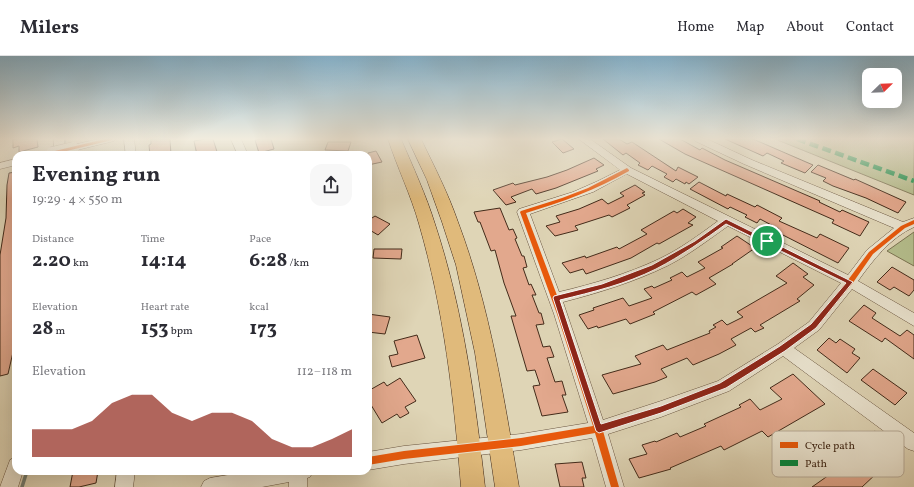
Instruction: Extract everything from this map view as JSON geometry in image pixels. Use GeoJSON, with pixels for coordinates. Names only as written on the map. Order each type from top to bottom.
{"type":"FeatureCollection","features":[{"type":"Feature","properties":{"kind":"main road"},"geometry":{"type":"LineString","coordinates":[[403,159],[422,207],[442,275],[455,339],[485,446],[507,487]]}},
{"type":"Feature","properties":{"kind":"main road"},"geometry":{"type":"LineString","coordinates":[[423,159],[435,185],[464,267],[481,334],[485,446],[473,487]]}},
{"type":"Feature","properties":{"kind":"street"},"geometry":{"type":"LineString","coordinates":[[612,159],[627,170],[850,282],[914,320]]}},
{"type":"Feature","properties":{"kind":"street"},"geometry":{"type":"LineString","coordinates":[[742,159],[908,225]]}},
{"type":"Feature","properties":{"kind":"street"},"geometry":{"type":"LineString","coordinates":[[0,166],[12,163]]}},
{"type":"Feature","properties":{"kind":"street"},"geometry":{"type":"LineString","coordinates":[[614,487],[599,429],[556,298],[523,212],[578,195],[607,183],[627,170]]}},
{"type":"Feature","properties":{"kind":"street"},"geometry":{"type":"LineString","coordinates":[[556,298],[603,286],[654,267],[697,242],[726,221]]}},
{"type":"Feature","properties":{"kind":"street"},"geometry":{"type":"LineString","coordinates":[[372,460],[404,455],[485,446],[599,429],[661,409],[723,386],[814,326],[850,282],[871,253],[908,225]]}},
{"type":"Feature","properties":{"kind":"street"},"geometry":{"type":"LineString","coordinates":[[782,348],[898,431]]}},
{"type":"Feature","properties":{"kind":"street"},"geometry":{"type":"LineString","coordinates":[[904,436],[914,443]]}},
{"type":"Feature","properties":{"kind":"street"},"geometry":{"type":"LineString","coordinates":[[9,487],[13,475]]}},
{"type":"Feature","properties":{"kind":"street"},"geometry":{"type":"LineString","coordinates":[[124,487],[126,475]]}},
{"type":"Feature","properties":{"kind":"street"},"geometry":{"type":"LineString","coordinates":[[210,487],[300,475]]}},
{"type":"Feature","properties":{"kind":"green space"},"geometry":{"type":"Polygon","coordinates":[[[825,159],[914,159],[914,195],[825,159]]]}},
{"type":"Feature","properties":{"kind":"green space"},"geometry":{"type":"Polygon","coordinates":[[[914,232],[914,266],[887,251],[914,232]]]}},
{"type":"Feature","properties":{"kind":"building"},"geometry":{"type":"Polygon","coordinates":[[[372,159],[380,159],[382,162],[372,164],[372,159]]]}},
{"type":"Feature","properties":{"kind":"building"},"geometry":{"type":"Polygon","coordinates":[[[591,159],[596,159],[604,165],[596,169],[598,171],[556,188],[536,194],[532,189],[511,197],[516,202],[506,205],[493,190],[513,183],[515,185],[547,177],[591,159]]]}},
{"type":"Feature","properties":{"kind":"building"},"geometry":{"type":"Polygon","coordinates":[[[635,159],[658,159],[676,171],[678,167],[698,177],[689,184],[686,182],[685,184],[676,179],[673,182],[664,177],[667,174],[652,166],[648,170],[638,165],[640,163],[635,159]]]}},
{"type":"Feature","properties":{"kind":"building"},"geometry":{"type":"Polygon","coordinates":[[[697,159],[723,159],[820,201],[819,202],[840,212],[842,210],[869,222],[860,236],[832,223],[834,220],[697,159]]]}},
{"type":"Feature","properties":{"kind":"building"},"geometry":{"type":"Polygon","coordinates":[[[780,159],[799,159],[813,165],[805,173],[781,163],[784,161],[780,159]]]}},
{"type":"Feature","properties":{"kind":"building"},"geometry":{"type":"Polygon","coordinates":[[[818,165],[854,180],[855,179],[906,202],[898,213],[866,198],[833,186],[823,181],[826,178],[811,172],[818,165]]]}},
{"type":"Feature","properties":{"kind":"building"},"geometry":{"type":"Polygon","coordinates":[[[9,173],[12,173],[12,356],[8,374],[0,376],[0,255],[6,218],[9,173]]]}},
{"type":"Feature","properties":{"kind":"building"},"geometry":{"type":"Polygon","coordinates":[[[699,182],[726,196],[727,194],[755,207],[757,205],[782,218],[779,221],[817,238],[820,234],[849,248],[838,263],[777,232],[779,229],[760,219],[757,223],[745,217],[747,215],[730,207],[728,209],[690,189],[699,182]]]}},
{"type":"Feature","properties":{"kind":"building"},"geometry":{"type":"Polygon","coordinates":[[[635,185],[645,192],[642,193],[645,195],[627,205],[630,208],[612,217],[609,215],[575,226],[578,230],[555,236],[546,226],[560,222],[556,216],[579,209],[602,199],[608,204],[624,196],[620,193],[635,185]]]}},
{"type":"Feature","properties":{"kind":"building"},"geometry":{"type":"Polygon","coordinates":[[[500,208],[509,230],[513,229],[517,238],[515,239],[522,256],[524,256],[527,267],[523,268],[529,285],[531,284],[536,295],[532,295],[539,313],[541,313],[544,324],[536,325],[543,347],[550,346],[554,357],[547,358],[555,382],[562,381],[566,395],[562,395],[568,412],[542,416],[533,386],[540,385],[535,370],[527,371],[511,316],[516,316],[504,283],[495,250],[491,251],[480,222],[478,222],[474,212],[500,208]]]}},
{"type":"Feature","properties":{"kind":"building"},"geometry":{"type":"Polygon","coordinates":[[[683,209],[696,217],[688,223],[693,225],[631,258],[586,274],[583,269],[570,273],[562,263],[585,256],[586,258],[617,247],[619,249],[647,234],[641,230],[674,211],[677,213],[683,209]]]}},
{"type":"Feature","properties":{"kind":"building"},"geometry":{"type":"Polygon","coordinates":[[[375,216],[390,224],[378,235],[372,231],[372,218],[375,216]]]}},
{"type":"Feature","properties":{"kind":"building"},"geometry":{"type":"Polygon","coordinates":[[[737,236],[755,248],[733,264],[709,278],[716,284],[696,295],[692,292],[653,312],[655,314],[630,324],[626,319],[598,328],[597,326],[588,329],[579,315],[594,310],[593,308],[623,298],[629,306],[652,298],[644,289],[652,286],[654,288],[672,280],[670,278],[682,272],[687,277],[705,268],[698,262],[723,248],[721,247],[737,236]]]}},
{"type":"Feature","properties":{"kind":"building"},"geometry":{"type":"Polygon","coordinates":[[[374,249],[402,249],[401,259],[373,258],[374,249]]]}},
{"type":"Feature","properties":{"kind":"building"},"geometry":{"type":"Polygon","coordinates":[[[793,263],[808,274],[803,277],[814,285],[797,299],[800,301],[760,325],[764,328],[755,332],[751,328],[731,339],[736,345],[693,365],[687,358],[661,369],[667,377],[613,394],[602,375],[641,364],[635,356],[663,345],[667,350],[710,333],[709,331],[716,327],[713,325],[722,320],[727,325],[743,317],[737,312],[787,283],[776,276],[793,263]]]}},
{"type":"Feature","properties":{"kind":"building"},"geometry":{"type":"Polygon","coordinates":[[[892,267],[914,280],[914,290],[909,296],[894,287],[890,290],[877,282],[892,267]]]}},
{"type":"Feature","properties":{"kind":"building"},"geometry":{"type":"Polygon","coordinates":[[[864,305],[876,313],[872,318],[900,336],[907,330],[914,335],[914,359],[885,338],[882,342],[849,321],[864,305]]]}},
{"type":"Feature","properties":{"kind":"building"},"geometry":{"type":"Polygon","coordinates":[[[372,315],[390,317],[385,334],[372,332],[372,315]]]}},
{"type":"Feature","properties":{"kind":"building"},"geometry":{"type":"Polygon","coordinates":[[[417,335],[425,358],[392,367],[389,356],[398,354],[394,341],[417,335]]]}},
{"type":"Feature","properties":{"kind":"building"},"geometry":{"type":"Polygon","coordinates":[[[829,338],[836,343],[840,339],[855,349],[852,353],[860,358],[847,373],[817,350],[829,338]]]}},
{"type":"Feature","properties":{"kind":"building"},"geometry":{"type":"Polygon","coordinates":[[[873,369],[907,393],[895,405],[861,380],[873,369]]]}},
{"type":"Feature","properties":{"kind":"building"},"geometry":{"type":"Polygon","coordinates":[[[793,374],[825,404],[778,431],[772,431],[772,435],[768,437],[762,431],[724,450],[721,446],[670,468],[671,469],[639,478],[629,459],[647,454],[642,445],[656,442],[677,433],[680,437],[706,426],[704,424],[741,407],[739,405],[750,399],[760,410],[782,399],[770,388],[793,374]]]}},
{"type":"Feature","properties":{"kind":"building"},"geometry":{"type":"Polygon","coordinates":[[[400,378],[416,401],[405,407],[409,413],[400,418],[397,414],[382,423],[372,407],[372,389],[384,382],[387,386],[400,378]]]}},
{"type":"Feature","properties":{"kind":"building"},"geometry":{"type":"Polygon","coordinates":[[[582,462],[586,478],[582,478],[584,487],[560,487],[555,464],[582,462]]]}},
{"type":"Feature","properties":{"kind":"building"},"geometry":{"type":"Polygon","coordinates":[[[72,475],[97,475],[96,483],[79,487],[70,487],[72,475]]]}},
{"type":"Feature","properties":{"kind":"building"},"geometry":{"type":"Polygon","coordinates":[[[826,477],[873,477],[862,487],[812,487],[826,477]]]}},
{"type":"Feature","properties":{"kind":"waterway"},"geometry":{"type":"LineString","coordinates":[[22,487],[26,475]]}},
{"type":"Feature","properties":{"kind":"marked path"},"geometry":{"type":"LineString","coordinates":[[850,159],[914,181]]}},
{"type":"Feature","properties":{"kind":"cycle path"},"geometry":{"type":"LineString","coordinates":[[615,487],[595,418],[572,349],[523,212],[589,190],[627,170]]}},
{"type":"Feature","properties":{"kind":"cycle path"},"geometry":{"type":"LineString","coordinates":[[372,460],[404,455],[521,442],[599,429],[661,409],[723,386],[783,348],[814,326],[850,282],[871,253],[903,227],[914,222]]}},
{"type":"Feature","properties":{"kind":"route"},"geometry":{"type":"LineString","coordinates":[[726,221],[767,241],[850,282],[814,326],[723,386],[661,409],[599,429],[556,298],[603,286],[654,267],[697,242],[726,221]]}}]}
